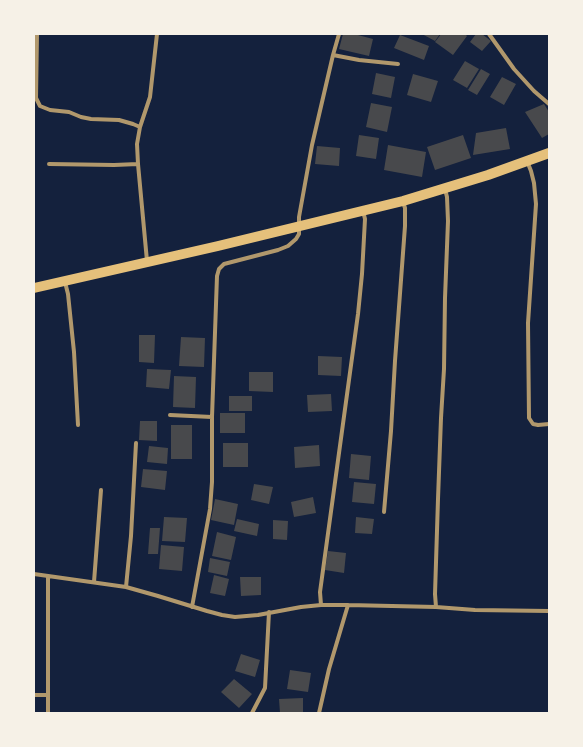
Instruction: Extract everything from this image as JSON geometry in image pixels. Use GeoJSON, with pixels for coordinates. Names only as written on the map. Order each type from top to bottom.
{"type":"FeatureCollection","features":[{"type":"Feature","properties":{"kind":"main road"},"geometry":{"type":"LineString","coordinates":[[34,288],[65,282],[403,201],[444,189],[549,153]]}},
{"type":"Feature","properties":{"kind":"street"},"geometry":{"type":"LineString","coordinates":[[37,34],[36,98],[40,106],[50,110],[69,112],[91,119],[119,120],[140,127]]}},
{"type":"Feature","properties":{"kind":"street"},"geometry":{"type":"LineString","coordinates":[[147,262],[137,144],[140,127],[150,97],[157,34]]}},
{"type":"Feature","properties":{"kind":"street"},"geometry":{"type":"LineString","coordinates":[[192,607],[210,509],[217,283],[219,269],[224,264],[288,246],[299,234],[300,217],[312,145],[339,34]]}},
{"type":"Feature","properties":{"kind":"street"},"geometry":{"type":"LineString","coordinates":[[489,34],[514,69],[534,91],[549,104]]}},
{"type":"Feature","properties":{"kind":"street"},"geometry":{"type":"LineString","coordinates":[[333,55],[359,60],[398,64]]}},
{"type":"Feature","properties":{"kind":"street"},"geometry":{"type":"LineString","coordinates":[[527,161],[534,183],[536,204],[528,323],[529,418],[533,424],[549,424]]}},
{"type":"Feature","properties":{"kind":"street"},"geometry":{"type":"LineString","coordinates":[[49,164],[138,164]]}},
{"type":"Feature","properties":{"kind":"street"},"geometry":{"type":"LineString","coordinates":[[436,608],[435,594],[438,484],[444,369],[444,298],[448,221],[447,197],[444,189]]}},
{"type":"Feature","properties":{"kind":"street"},"geometry":{"type":"LineString","coordinates":[[384,512],[405,226],[405,208],[403,201]]}},
{"type":"Feature","properties":{"kind":"street"},"geometry":{"type":"LineString","coordinates":[[321,605],[321,584],[358,314],[365,219],[363,211]]}},
{"type":"Feature","properties":{"kind":"street"},"geometry":{"type":"LineString","coordinates":[[65,282],[68,294],[74,352],[78,425]]}},
{"type":"Feature","properties":{"kind":"street"},"geometry":{"type":"LineString","coordinates":[[170,415],[212,417]]}},
{"type":"Feature","properties":{"kind":"street"},"geometry":{"type":"LineString","coordinates":[[126,587],[131,536],[136,443]]}},
{"type":"Feature","properties":{"kind":"street"},"geometry":{"type":"LineString","coordinates":[[94,582],[102,490]]}},
{"type":"Feature","properties":{"kind":"street"},"geometry":{"type":"LineString","coordinates":[[34,574],[126,587],[222,615],[235,616],[258,615],[269,612],[321,605],[475,610],[549,610]]}},
{"type":"Feature","properties":{"kind":"street"},"geometry":{"type":"LineString","coordinates":[[48,576],[48,713]]}},
{"type":"Feature","properties":{"kind":"street"},"geometry":{"type":"LineString","coordinates":[[319,713],[329,669],[348,605]]}},
{"type":"Feature","properties":{"kind":"street"},"geometry":{"type":"LineString","coordinates":[[252,713],[265,688],[269,612]]}},
{"type":"Feature","properties":{"kind":"street"},"geometry":{"type":"LineString","coordinates":[[34,695],[48,695]]}},
{"type":"Feature","properties":{"kind":"building"},"geometry":{"type":"Polygon","coordinates":[[[343,34],[354,34],[373,39],[369,56],[339,49],[343,34]]]}},
{"type":"Feature","properties":{"kind":"building"},"geometry":{"type":"Polygon","coordinates":[[[422,34],[440,34],[435,41],[422,34]]]}},
{"type":"Feature","properties":{"kind":"building"},"geometry":{"type":"Polygon","coordinates":[[[441,34],[465,34],[467,36],[453,55],[435,42],[441,34]]]}},
{"type":"Feature","properties":{"kind":"building"},"geometry":{"type":"Polygon","coordinates":[[[476,34],[482,34],[491,41],[482,51],[470,42],[476,34]]]}},
{"type":"Feature","properties":{"kind":"building"},"geometry":{"type":"Polygon","coordinates":[[[400,35],[429,46],[424,60],[394,48],[400,35]]]}},
{"type":"Feature","properties":{"kind":"building"},"geometry":{"type":"Polygon","coordinates":[[[465,61],[479,69],[467,88],[453,80],[465,61]]]}},
{"type":"Feature","properties":{"kind":"building"},"geometry":{"type":"Polygon","coordinates":[[[481,69],[490,74],[477,95],[468,90],[481,69]]]}},
{"type":"Feature","properties":{"kind":"building"},"geometry":{"type":"Polygon","coordinates":[[[376,73],[395,77],[391,98],[372,94],[376,73]]]}},
{"type":"Feature","properties":{"kind":"building"},"geometry":{"type":"Polygon","coordinates":[[[413,74],[438,81],[431,102],[407,95],[413,74]]]}},
{"type":"Feature","properties":{"kind":"building"},"geometry":{"type":"Polygon","coordinates":[[[502,77],[516,84],[504,105],[490,97],[502,77]]]}},
{"type":"Feature","properties":{"kind":"building"},"geometry":{"type":"Polygon","coordinates":[[[371,103],[392,107],[387,132],[366,127],[371,103]]]}},
{"type":"Feature","properties":{"kind":"building"},"geometry":{"type":"Polygon","coordinates":[[[544,104],[549,112],[549,134],[542,138],[525,112],[544,104]]]}},
{"type":"Feature","properties":{"kind":"building"},"geometry":{"type":"Polygon","coordinates":[[[506,128],[510,149],[473,155],[476,133],[506,128]]]}},
{"type":"Feature","properties":{"kind":"building"},"geometry":{"type":"Polygon","coordinates":[[[359,135],[379,138],[376,159],[356,156],[359,135]]]}},
{"type":"Feature","properties":{"kind":"building"},"geometry":{"type":"Polygon","coordinates":[[[463,135],[471,158],[435,170],[427,147],[463,135]]]}},
{"type":"Feature","properties":{"kind":"building"},"geometry":{"type":"Polygon","coordinates":[[[388,145],[426,152],[422,177],[384,170],[388,145]]]}},
{"type":"Feature","properties":{"kind":"building"},"geometry":{"type":"Polygon","coordinates":[[[317,146],[340,148],[339,166],[315,164],[317,146]]]}},
{"type":"Feature","properties":{"kind":"building"},"geometry":{"type":"Polygon","coordinates":[[[139,335],[155,335],[154,363],[139,362],[139,335]]]}},
{"type":"Feature","properties":{"kind":"building"},"geometry":{"type":"Polygon","coordinates":[[[181,337],[205,338],[204,367],[179,366],[181,337]]]}},
{"type":"Feature","properties":{"kind":"building"},"geometry":{"type":"Polygon","coordinates":[[[318,356],[342,357],[341,376],[318,375],[318,356]]]}},
{"type":"Feature","properties":{"kind":"building"},"geometry":{"type":"Polygon","coordinates":[[[147,369],[171,370],[169,389],[146,387],[147,369]]]}},
{"type":"Feature","properties":{"kind":"building"},"geometry":{"type":"Polygon","coordinates":[[[249,372],[273,372],[273,392],[249,391],[249,372]]]}},
{"type":"Feature","properties":{"kind":"building"},"geometry":{"type":"Polygon","coordinates":[[[174,376],[196,377],[195,408],[173,407],[174,376]]]}},
{"type":"Feature","properties":{"kind":"building"},"geometry":{"type":"Polygon","coordinates":[[[331,394],[332,411],[308,412],[307,395],[331,394]]]}},
{"type":"Feature","properties":{"kind":"building"},"geometry":{"type":"Polygon","coordinates":[[[229,396],[252,396],[252,411],[229,411],[229,396]]]}},
{"type":"Feature","properties":{"kind":"building"},"geometry":{"type":"Polygon","coordinates":[[[220,413],[245,413],[245,433],[220,433],[220,413]]]}},
{"type":"Feature","properties":{"kind":"building"},"geometry":{"type":"Polygon","coordinates":[[[140,421],[157,421],[157,441],[139,440],[140,421]]]}},
{"type":"Feature","properties":{"kind":"building"},"geometry":{"type":"Polygon","coordinates":[[[171,425],[192,425],[192,459],[171,459],[171,425]]]}},
{"type":"Feature","properties":{"kind":"building"},"geometry":{"type":"Polygon","coordinates":[[[223,443],[248,443],[248,467],[223,467],[223,443]]]}},
{"type":"Feature","properties":{"kind":"building"},"geometry":{"type":"Polygon","coordinates":[[[319,445],[320,466],[295,468],[294,447],[319,445]]]}},
{"type":"Feature","properties":{"kind":"building"},"geometry":{"type":"Polygon","coordinates":[[[149,446],[168,448],[167,464],[147,462],[149,446]]]}},
{"type":"Feature","properties":{"kind":"building"},"geometry":{"type":"Polygon","coordinates":[[[351,454],[371,456],[369,480],[349,478],[351,454]]]}},
{"type":"Feature","properties":{"kind":"building"},"geometry":{"type":"Polygon","coordinates":[[[143,469],[167,471],[165,490],[141,487],[143,469]]]}},
{"type":"Feature","properties":{"kind":"building"},"geometry":{"type":"Polygon","coordinates":[[[354,482],[376,484],[374,504],[352,502],[354,482]]]}},
{"type":"Feature","properties":{"kind":"building"},"geometry":{"type":"Polygon","coordinates":[[[254,484],[273,487],[269,504],[251,500],[254,484]]]}},
{"type":"Feature","properties":{"kind":"building"},"geometry":{"type":"Polygon","coordinates":[[[313,497],[316,513],[294,517],[291,502],[313,497]]]}},
{"type":"Feature","properties":{"kind":"building"},"geometry":{"type":"Polygon","coordinates":[[[215,499],[238,504],[234,525],[211,520],[215,499]]]}},
{"type":"Feature","properties":{"kind":"building"},"geometry":{"type":"Polygon","coordinates":[[[164,517],[187,518],[185,542],[162,541],[164,517]]]}},
{"type":"Feature","properties":{"kind":"building"},"geometry":{"type":"Polygon","coordinates":[[[356,517],[374,519],[372,534],[355,533],[356,517]]]}},
{"type":"Feature","properties":{"kind":"building"},"geometry":{"type":"Polygon","coordinates":[[[237,519],[259,524],[257,536],[234,531],[237,519]]]}},
{"type":"Feature","properties":{"kind":"building"},"geometry":{"type":"Polygon","coordinates":[[[273,520],[288,521],[287,540],[273,539],[273,520]]]}},
{"type":"Feature","properties":{"kind":"building"},"geometry":{"type":"Polygon","coordinates":[[[150,528],[160,528],[158,554],[148,554],[150,528]]]}},
{"type":"Feature","properties":{"kind":"building"},"geometry":{"type":"Polygon","coordinates":[[[217,532],[236,537],[231,560],[212,556],[217,532]]]}},
{"type":"Feature","properties":{"kind":"building"},"geometry":{"type":"Polygon","coordinates":[[[161,545],[184,547],[182,571],[159,569],[161,545]]]}},
{"type":"Feature","properties":{"kind":"building"},"geometry":{"type":"Polygon","coordinates":[[[328,551],[346,553],[344,573],[325,570],[328,551]]]}},
{"type":"Feature","properties":{"kind":"building"},"geometry":{"type":"Polygon","coordinates":[[[210,558],[230,562],[227,576],[208,572],[210,558]]]}},
{"type":"Feature","properties":{"kind":"building"},"geometry":{"type":"Polygon","coordinates":[[[214,575],[229,579],[225,596],[210,593],[214,575]]]}},
{"type":"Feature","properties":{"kind":"building"},"geometry":{"type":"Polygon","coordinates":[[[240,577],[261,577],[261,595],[241,596],[240,577]]]}},
{"type":"Feature","properties":{"kind":"building"},"geometry":{"type":"Polygon","coordinates":[[[241,654],[260,660],[255,677],[235,671],[241,654]]]}},
{"type":"Feature","properties":{"kind":"building"},"geometry":{"type":"Polygon","coordinates":[[[290,670],[311,673],[308,692],[287,689],[290,670]]]}},
{"type":"Feature","properties":{"kind":"building"},"geometry":{"type":"Polygon","coordinates":[[[234,679],[252,694],[239,708],[221,692],[234,679]]]}},
{"type":"Feature","properties":{"kind":"building"},"geometry":{"type":"Polygon","coordinates":[[[303,698],[303,713],[280,713],[279,699],[303,698]]]}}]}
